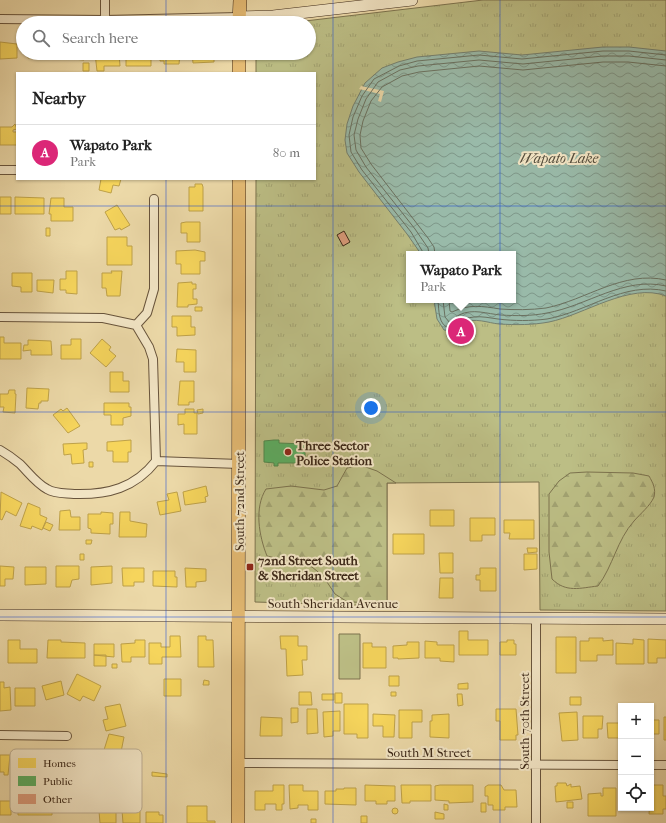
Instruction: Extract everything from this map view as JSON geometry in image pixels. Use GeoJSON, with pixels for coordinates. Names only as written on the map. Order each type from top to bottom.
{"type":"FeatureCollection","features":[{"type":"Feature","properties":{"kind":"main road"},"geometry":{"type":"LineString","coordinates":[[239,16],[240,0]]}},
{"type":"Feature","properties":{"kind":"main road"},"geometry":{"type":"LineString","coordinates":[[239,60],[239,72]]}},
{"type":"Feature","properties":{"kind":"main road","name":"South 72nd Street"},"geometry":{"type":"LineString","coordinates":[[238,823],[239,180]]}},
{"type":"Feature","properties":{"kind":"street"},"geometry":{"type":"LineString","coordinates":[[105,0],[105,16]]}},
{"type":"Feature","properties":{"kind":"street"},"geometry":{"type":"LineString","coordinates":[[273,16],[412,0]]}},
{"type":"Feature","properties":{"kind":"street"},"geometry":{"type":"LineString","coordinates":[[0,19],[16,19]]}},
{"type":"Feature","properties":{"kind":"street"},"geometry":{"type":"LineString","coordinates":[[0,170],[16,170]]}},
{"type":"Feature","properties":{"kind":"street"},"geometry":{"type":"LineString","coordinates":[[136,325],[147,313],[154,288],[154,199]]}},
{"type":"Feature","properties":{"kind":"street"},"geometry":{"type":"LineString","coordinates":[[0,317],[103,318],[136,325],[149,347],[153,359],[156,460],[147,472],[137,480],[114,491],[99,493],[60,493],[52,492],[40,484],[18,463],[0,450]]}},
{"type":"Feature","properties":{"kind":"street"},"geometry":{"type":"LineString","coordinates":[[156,460],[239,464]]}},
{"type":"Feature","properties":{"kind":"street","name":"South Sheridan Avenue"},"geometry":{"type":"LineString","coordinates":[[0,615],[666,619]]}},
{"type":"Feature","properties":{"kind":"street","name":"South 70th Street"},"geometry":{"type":"LineString","coordinates":[[536,618],[536,823]]}},
{"type":"Feature","properties":{"kind":"street"},"geometry":{"type":"LineString","coordinates":[[0,734],[67,736]]}},
{"type":"Feature","properties":{"kind":"street","name":"South M Street"},"geometry":{"type":"LineString","coordinates":[[238,763],[618,765]]}},
{"type":"Feature","properties":{"kind":"street"},"geometry":{"type":"LineString","coordinates":[[654,765],[666,765]]}},
{"type":"Feature","properties":{"kind":"green space"},"geometry":{"type":"Polygon","coordinates":[[[483,0],[666,0],[666,611],[540,610],[539,482],[387,483],[387,606],[255,602],[256,180],[316,180],[316,72],[256,72],[256,60],[316,60],[316,20],[483,0]]]}},
{"type":"Feature","properties":{"kind":"green space"},"geometry":{"type":"Polygon","coordinates":[[[360,465],[377,471],[396,483],[387,483],[387,606],[346,601],[335,594],[323,576],[312,567],[267,556],[260,531],[260,505],[266,489],[291,486],[324,490],[337,486],[347,468],[360,465]]]}},
{"type":"Feature","properties":{"kind":"green space"},"geometry":{"type":"Polygon","coordinates":[[[570,473],[633,473],[649,476],[654,486],[655,494],[650,503],[623,536],[608,570],[598,586],[568,588],[552,579],[549,552],[549,494],[559,481],[570,473]]]}},
{"type":"Feature","properties":{"kind":"green space"},"geometry":{"type":"Polygon","coordinates":[[[339,634],[360,634],[360,679],[339,679],[339,634]]]}},
{"type":"Feature","properties":{"kind":"water","name":"Wapato Lake"},"geometry":{"type":"Polygon","coordinates":[[[603,47],[629,47],[666,51],[666,296],[652,293],[637,293],[622,296],[563,318],[543,323],[505,324],[472,320],[463,323],[454,331],[444,330],[437,319],[434,303],[516,303],[516,251],[419,251],[359,172],[347,153],[345,140],[347,124],[353,106],[365,83],[382,68],[417,57],[479,51],[522,55],[603,47]]]}},
{"type":"Feature","properties":{"kind":"pier"},"geometry":{"type":"Polygon","coordinates":[[[361,86],[384,91],[381,102],[378,101],[380,94],[359,89],[361,86]]]}},
{"type":"Feature","properties":{"kind":"building: Homes"},"geometry":{"type":"Polygon","coordinates":[[[0,42],[16,44],[16,58],[0,59],[0,42]]]}},
{"type":"Feature","properties":{"kind":"building: Homes"},"geometry":{"type":"Polygon","coordinates":[[[96,60],[120,60],[120,66],[104,66],[104,71],[97,71],[96,60]]]}},
{"type":"Feature","properties":{"kind":"building: Homes"},"geometry":{"type":"Polygon","coordinates":[[[126,60],[151,60],[151,66],[126,66],[126,60]]]}},
{"type":"Feature","properties":{"kind":"building: Homes"},"geometry":{"type":"Polygon","coordinates":[[[179,60],[179,64],[164,64],[164,61],[160,61],[179,60]]]}},
{"type":"Feature","properties":{"kind":"building: Homes"},"geometry":{"type":"Polygon","coordinates":[[[193,60],[214,60],[214,62],[193,63],[193,60]]]}},
{"type":"Feature","properties":{"kind":"building: Homes"},"geometry":{"type":"Polygon","coordinates":[[[83,63],[89,63],[89,71],[83,71],[83,63]]]}},
{"type":"Feature","properties":{"kind":"building: Homes"},"geometry":{"type":"Polygon","coordinates":[[[15,124],[16,129],[13,130],[13,132],[16,132],[16,145],[0,145],[0,127],[12,127],[15,124]]]}},
{"type":"Feature","properties":{"kind":"building: Homes"},"geometry":{"type":"Polygon","coordinates":[[[101,180],[121,180],[119,186],[113,185],[111,193],[99,190],[101,180]]]}},
{"type":"Feature","properties":{"kind":"building: Homes"},"geometry":{"type":"Polygon","coordinates":[[[195,184],[202,184],[203,187],[203,211],[189,211],[189,187],[195,187],[195,184]]]}},
{"type":"Feature","properties":{"kind":"building: Homes"},"geometry":{"type":"Polygon","coordinates":[[[0,197],[11,197],[11,214],[0,214],[0,197]]]}},
{"type":"Feature","properties":{"kind":"building: Homes"},"geometry":{"type":"Polygon","coordinates":[[[15,197],[44,198],[44,214],[15,214],[15,197]]]}},
{"type":"Feature","properties":{"kind":"building: Homes"},"geometry":{"type":"Polygon","coordinates":[[[51,198],[64,198],[64,207],[73,207],[73,221],[51,221],[51,214],[49,214],[51,198]]]}},
{"type":"Feature","properties":{"kind":"building: Homes"},"geometry":{"type":"Polygon","coordinates":[[[117,205],[130,225],[121,230],[120,228],[115,230],[105,212],[117,205]]]}},
{"type":"Feature","properties":{"kind":"building: Homes"},"geometry":{"type":"Polygon","coordinates":[[[200,222],[200,242],[187,242],[187,233],[181,233],[181,223],[200,222]]]}},
{"type":"Feature","properties":{"kind":"building: Homes"},"geometry":{"type":"Polygon","coordinates":[[[46,228],[50,228],[50,236],[46,236],[46,228]]]}},
{"type":"Feature","properties":{"kind":"building: Homes"},"geometry":{"type":"Polygon","coordinates":[[[107,237],[127,237],[127,246],[132,246],[132,265],[107,265],[107,237]]]}},
{"type":"Feature","properties":{"kind":"building: Homes"},"geometry":{"type":"Polygon","coordinates":[[[195,250],[205,252],[205,261],[200,261],[200,274],[181,274],[181,264],[176,264],[176,251],[195,250]]]}},
{"type":"Feature","properties":{"kind":"building: Homes"},"geometry":{"type":"Polygon","coordinates":[[[66,271],[77,271],[77,294],[66,293],[66,290],[60,290],[60,279],[66,279],[66,271]]]}},
{"type":"Feature","properties":{"kind":"building: Homes"},"geometry":{"type":"Polygon","coordinates":[[[111,271],[122,271],[120,296],[107,296],[106,288],[102,288],[102,273],[112,273],[111,271]]]}},
{"type":"Feature","properties":{"kind":"building: Homes"},"geometry":{"type":"Polygon","coordinates":[[[12,273],[32,273],[32,292],[21,292],[21,287],[12,286],[12,273]]]}},
{"type":"Feature","properties":{"kind":"building: Homes"},"geometry":{"type":"Polygon","coordinates":[[[37,280],[54,280],[53,293],[37,291],[37,280]]]}},
{"type":"Feature","properties":{"kind":"building: Homes"},"geometry":{"type":"Polygon","coordinates":[[[192,282],[192,284],[196,284],[196,289],[193,289],[193,299],[197,299],[197,304],[188,305],[188,307],[177,307],[178,283],[192,282]]]}},
{"type":"Feature","properties":{"kind":"building: Homes"},"geometry":{"type":"Polygon","coordinates":[[[195,307],[202,307],[202,311],[195,311],[195,307]]]}},
{"type":"Feature","properties":{"kind":"building: Homes"},"geometry":{"type":"Polygon","coordinates":[[[172,316],[191,316],[191,327],[195,327],[195,335],[177,336],[177,327],[172,327],[172,316]]]}},
{"type":"Feature","properties":{"kind":"building: Homes"},"geometry":{"type":"Polygon","coordinates":[[[0,337],[4,337],[4,343],[21,343],[21,359],[0,359],[0,337]]]}},
{"type":"Feature","properties":{"kind":"building: Homes"},"geometry":{"type":"Polygon","coordinates":[[[71,339],[81,339],[81,359],[61,359],[61,345],[71,345],[71,339]]]}},
{"type":"Feature","properties":{"kind":"building: Homes"},"geometry":{"type":"Polygon","coordinates":[[[102,339],[111,347],[109,350],[116,356],[106,367],[90,353],[102,339]]]}},
{"type":"Feature","properties":{"kind":"building: Homes"},"geometry":{"type":"Polygon","coordinates":[[[28,340],[51,341],[52,355],[31,355],[31,350],[23,351],[24,345],[28,345],[28,340]]]}},
{"type":"Feature","properties":{"kind":"building: Homes"},"geometry":{"type":"Polygon","coordinates":[[[177,349],[196,350],[196,372],[184,372],[184,362],[176,362],[177,349]]]}},
{"type":"Feature","properties":{"kind":"building: Homes"},"geometry":{"type":"Polygon","coordinates":[[[110,372],[123,372],[123,381],[129,381],[129,392],[110,392],[110,372]]]}},
{"type":"Feature","properties":{"kind":"building: Homes"},"geometry":{"type":"Polygon","coordinates":[[[180,381],[194,381],[194,402],[189,402],[189,405],[178,405],[180,381]]]}},
{"type":"Feature","properties":{"kind":"building: Homes"},"geometry":{"type":"Polygon","coordinates":[[[27,388],[49,389],[48,401],[41,401],[38,409],[26,408],[27,388]]]}},
{"type":"Feature","properties":{"kind":"building: Homes"},"geometry":{"type":"Polygon","coordinates":[[[9,390],[15,390],[15,413],[3,412],[4,407],[0,407],[0,394],[8,394],[9,390]]]}},
{"type":"Feature","properties":{"kind":"building: Homes"},"geometry":{"type":"Polygon","coordinates":[[[104,403],[129,403],[129,407],[131,407],[131,416],[123,418],[123,425],[111,425],[111,415],[104,415],[104,403]]]}},
{"type":"Feature","properties":{"kind":"building: Homes"},"geometry":{"type":"Polygon","coordinates":[[[67,408],[80,426],[68,433],[53,415],[61,409],[63,411],[67,408]]]}},
{"type":"Feature","properties":{"kind":"building: Homes"},"geometry":{"type":"Polygon","coordinates":[[[185,409],[194,409],[194,413],[197,413],[197,434],[184,434],[184,424],[178,425],[178,414],[185,414],[185,409]]]}},
{"type":"Feature","properties":{"kind":"building: Homes"},"geometry":{"type":"Polygon","coordinates":[[[203,409],[203,413],[198,414],[197,410],[203,409]]]}},
{"type":"Feature","properties":{"kind":"building: Homes"},"geometry":{"type":"Polygon","coordinates":[[[131,440],[131,452],[128,452],[128,462],[113,462],[113,451],[107,451],[107,442],[131,440]]]}},
{"type":"Feature","properties":{"kind":"building: Homes"},"geometry":{"type":"Polygon","coordinates":[[[87,443],[87,449],[83,450],[84,463],[72,464],[71,454],[64,455],[63,444],[87,443]]]}},
{"type":"Feature","properties":{"kind":"building: Homes"},"geometry":{"type":"Polygon","coordinates":[[[89,462],[93,462],[93,467],[89,467],[89,462]]]}},
{"type":"Feature","properties":{"kind":"building: Homes"},"geometry":{"type":"Polygon","coordinates":[[[206,486],[208,496],[205,497],[206,502],[185,505],[183,492],[206,486]]]}},
{"type":"Feature","properties":{"kind":"building: Homes"},"geometry":{"type":"Polygon","coordinates":[[[1,492],[22,503],[16,516],[6,511],[2,520],[0,519],[1,492]]]}},
{"type":"Feature","properties":{"kind":"building: Homes"},"geometry":{"type":"Polygon","coordinates":[[[177,492],[181,511],[160,515],[157,502],[169,500],[167,494],[177,492]]]}},
{"type":"Feature","properties":{"kind":"building: Homes"},"geometry":{"type":"Polygon","coordinates":[[[28,503],[40,508],[40,515],[47,518],[42,530],[32,526],[31,529],[20,526],[28,503]]]}},
{"type":"Feature","properties":{"kind":"building: Homes"},"geometry":{"type":"Polygon","coordinates":[[[70,510],[71,517],[80,517],[80,530],[59,530],[60,511],[70,510]]]}},
{"type":"Feature","properties":{"kind":"building: Homes"},"geometry":{"type":"Polygon","coordinates":[[[430,510],[454,510],[454,526],[430,526],[430,510]]]}},
{"type":"Feature","properties":{"kind":"building: Homes"},"geometry":{"type":"Polygon","coordinates":[[[101,512],[113,513],[113,524],[110,524],[110,534],[91,533],[91,529],[88,528],[88,514],[101,514],[101,512]]]}},
{"type":"Feature","properties":{"kind":"building: Homes"},"geometry":{"type":"Polygon","coordinates":[[[120,512],[130,512],[130,521],[147,524],[146,537],[119,537],[120,512]]]}},
{"type":"Feature","properties":{"kind":"building: Homes"},"geometry":{"type":"Polygon","coordinates":[[[470,518],[495,518],[495,535],[482,535],[482,541],[470,541],[470,518]]]}},
{"type":"Feature","properties":{"kind":"building: Homes"},"geometry":{"type":"Polygon","coordinates":[[[504,520],[534,520],[534,539],[509,539],[510,533],[504,533],[504,520]]]}},
{"type":"Feature","properties":{"kind":"building: Homes"},"geometry":{"type":"Polygon","coordinates":[[[46,522],[53,525],[50,531],[43,528],[46,522]]]}},
{"type":"Feature","properties":{"kind":"building: Homes"},"geometry":{"type":"Polygon","coordinates":[[[393,534],[424,534],[424,554],[393,554],[393,534]]]}},
{"type":"Feature","properties":{"kind":"building: Homes"},"geometry":{"type":"Polygon","coordinates":[[[86,540],[92,540],[91,544],[86,544],[86,540]]]}},
{"type":"Feature","properties":{"kind":"building: Homes"},"geometry":{"type":"Polygon","coordinates":[[[527,548],[537,548],[537,552],[528,553],[527,548]]]}},
{"type":"Feature","properties":{"kind":"building: Homes"},"geometry":{"type":"Polygon","coordinates":[[[439,553],[453,553],[453,573],[440,573],[439,553]]]}},
{"type":"Feature","properties":{"kind":"building: Homes"},"geometry":{"type":"Polygon","coordinates":[[[80,554],[84,554],[84,560],[80,560],[80,554]]]}},
{"type":"Feature","properties":{"kind":"building: Homes"},"geometry":{"type":"Polygon","coordinates":[[[524,554],[537,554],[537,569],[524,570],[524,554]]]}},
{"type":"Feature","properties":{"kind":"building: Homes"},"geometry":{"type":"Polygon","coordinates":[[[0,566],[14,567],[13,579],[5,579],[5,586],[0,586],[0,566]]]}},
{"type":"Feature","properties":{"kind":"building: Homes"},"geometry":{"type":"Polygon","coordinates":[[[56,566],[79,566],[79,579],[72,580],[70,587],[56,587],[56,566]]]}},
{"type":"Feature","properties":{"kind":"building: Homes"},"geometry":{"type":"Polygon","coordinates":[[[112,566],[112,583],[91,585],[91,567],[112,566]]]}},
{"type":"Feature","properties":{"kind":"building: Homes"},"geometry":{"type":"Polygon","coordinates":[[[25,567],[46,567],[46,584],[25,585],[25,567]]]}},
{"type":"Feature","properties":{"kind":"building: Homes"},"geometry":{"type":"Polygon","coordinates":[[[122,568],[144,568],[144,582],[134,582],[134,586],[123,586],[122,568]]]}},
{"type":"Feature","properties":{"kind":"building: Homes"},"geometry":{"type":"Polygon","coordinates":[[[185,568],[206,569],[206,581],[196,582],[196,587],[186,587],[185,568]]]}},
{"type":"Feature","properties":{"kind":"building: Homes"},"geometry":{"type":"Polygon","coordinates":[[[480,568],[496,568],[496,591],[480,591],[480,580],[476,580],[476,575],[480,575],[480,568]]]}},
{"type":"Feature","properties":{"kind":"building: Homes"},"geometry":{"type":"Polygon","coordinates":[[[153,571],[175,571],[175,577],[177,577],[177,587],[153,586],[153,571]]]}},
{"type":"Feature","properties":{"kind":"building: Homes"},"geometry":{"type":"Polygon","coordinates":[[[440,578],[453,578],[453,598],[439,598],[440,578]]]}},
{"type":"Feature","properties":{"kind":"building: Homes"},"geometry":{"type":"Polygon","coordinates":[[[459,631],[468,631],[468,640],[488,640],[488,655],[459,655],[459,631]]]}},
{"type":"Feature","properties":{"kind":"building: Homes"},"geometry":{"type":"Polygon","coordinates":[[[170,636],[180,636],[181,657],[162,657],[162,664],[149,664],[149,643],[161,643],[161,647],[170,647],[170,636]]]}},
{"type":"Feature","properties":{"kind":"building: Homes"},"geometry":{"type":"Polygon","coordinates":[[[198,636],[206,636],[206,640],[213,640],[214,667],[198,667],[198,636]]]}},
{"type":"Feature","properties":{"kind":"building: Homes"},"geometry":{"type":"Polygon","coordinates":[[[280,636],[298,636],[298,646],[307,646],[307,660],[302,660],[303,675],[287,676],[286,649],[281,649],[280,636]]]}},
{"type":"Feature","properties":{"kind":"building: Homes"},"geometry":{"type":"Polygon","coordinates":[[[556,637],[576,637],[576,673],[556,673],[556,637]]]}},
{"type":"Feature","properties":{"kind":"building: Homes"},"geometry":{"type":"Polygon","coordinates":[[[589,638],[603,638],[603,641],[613,640],[613,655],[597,655],[597,661],[580,661],[580,641],[589,641],[589,638]]]}},
{"type":"Feature","properties":{"kind":"building: Homes"},"geometry":{"type":"Polygon","coordinates":[[[633,639],[644,640],[644,664],[616,664],[616,643],[633,644],[633,639]]]}},
{"type":"Feature","properties":{"kind":"building: Homes"},"geometry":{"type":"Polygon","coordinates":[[[648,639],[666,640],[666,658],[657,658],[657,663],[648,663],[648,639]]]}},
{"type":"Feature","properties":{"kind":"building: Homes"},"geometry":{"type":"Polygon","coordinates":[[[8,640],[20,640],[20,649],[37,649],[37,663],[8,663],[8,640]]]}},
{"type":"Feature","properties":{"kind":"building: Homes"},"geometry":{"type":"Polygon","coordinates":[[[48,640],[85,643],[85,658],[47,658],[48,640]]]}},
{"type":"Feature","properties":{"kind":"building: Homes"},"geometry":{"type":"Polygon","coordinates":[[[135,640],[145,640],[145,657],[131,657],[131,662],[122,662],[121,644],[135,643],[135,640]]]}},
{"type":"Feature","properties":{"kind":"building: Homes"},"geometry":{"type":"Polygon","coordinates":[[[507,640],[514,640],[514,644],[516,644],[516,655],[500,655],[500,642],[507,642],[507,640]]]}},
{"type":"Feature","properties":{"kind":"building: Homes"},"geometry":{"type":"Polygon","coordinates":[[[425,641],[437,642],[437,645],[454,645],[454,662],[440,661],[440,658],[425,658],[425,641]]]}},
{"type":"Feature","properties":{"kind":"building: Homes"},"geometry":{"type":"Polygon","coordinates":[[[407,642],[419,642],[419,658],[393,658],[393,646],[407,645],[407,642]]]}},
{"type":"Feature","properties":{"kind":"building: Homes"},"geometry":{"type":"Polygon","coordinates":[[[363,643],[372,643],[372,647],[386,647],[386,668],[363,668],[363,643]]]}},
{"type":"Feature","properties":{"kind":"building: Homes"},"geometry":{"type":"Polygon","coordinates":[[[94,644],[114,644],[114,657],[94,655],[94,644]]]}},
{"type":"Feature","properties":{"kind":"building: Homes"},"geometry":{"type":"Polygon","coordinates":[[[94,655],[106,655],[106,666],[94,666],[94,655]]]}},
{"type":"Feature","properties":{"kind":"building: Homes"},"geometry":{"type":"Polygon","coordinates":[[[112,664],[117,664],[117,668],[112,668],[112,664]]]}},
{"type":"Feature","properties":{"kind":"building: Homes"},"geometry":{"type":"Polygon","coordinates":[[[77,674],[101,686],[94,701],[83,696],[80,701],[67,694],[77,674]]]}},
{"type":"Feature","properties":{"kind":"building: Homes"},"geometry":{"type":"Polygon","coordinates":[[[389,676],[399,676],[399,686],[389,686],[389,676]]]}},
{"type":"Feature","properties":{"kind":"building: Homes"},"geometry":{"type":"Polygon","coordinates":[[[164,679],[181,679],[181,696],[164,696],[164,679]]]}},
{"type":"Feature","properties":{"kind":"building: Homes"},"geometry":{"type":"Polygon","coordinates":[[[204,680],[209,681],[209,685],[203,685],[204,680]]]}},
{"type":"Feature","properties":{"kind":"building: Homes"},"geometry":{"type":"Polygon","coordinates":[[[61,681],[64,695],[46,700],[42,686],[61,681]]]}},
{"type":"Feature","properties":{"kind":"building: Homes"},"geometry":{"type":"Polygon","coordinates":[[[0,682],[4,682],[4,688],[10,687],[11,710],[0,711],[0,682]]]}},
{"type":"Feature","properties":{"kind":"building: Homes"},"geometry":{"type":"Polygon","coordinates":[[[468,683],[468,689],[458,689],[458,684],[468,683]]]}},
{"type":"Feature","properties":{"kind":"building: Homes"},"geometry":{"type":"Polygon","coordinates":[[[15,688],[35,688],[35,706],[15,706],[15,688]]]}},
{"type":"Feature","properties":{"kind":"building: Homes"},"geometry":{"type":"Polygon","coordinates":[[[299,692],[311,692],[312,705],[299,705],[299,692]]]}},
{"type":"Feature","properties":{"kind":"building: Homes"},"geometry":{"type":"Polygon","coordinates":[[[391,692],[396,692],[396,696],[391,696],[391,692]]]}},
{"type":"Feature","properties":{"kind":"building: Homes"},"geometry":{"type":"Polygon","coordinates":[[[335,693],[342,693],[342,703],[335,703],[335,693]]]}},
{"type":"Feature","properties":{"kind":"building: Homes"},"geometry":{"type":"Polygon","coordinates":[[[322,694],[334,694],[334,700],[322,700],[322,694]]]}},
{"type":"Feature","properties":{"kind":"building: Homes"},"geometry":{"type":"Polygon","coordinates":[[[457,694],[462,694],[463,705],[458,706],[457,694]]]}},
{"type":"Feature","properties":{"kind":"building: Homes"},"geometry":{"type":"Polygon","coordinates":[[[570,697],[581,697],[581,705],[570,705],[570,697]]]}},
{"type":"Feature","properties":{"kind":"building: Homes"},"geometry":{"type":"Polygon","coordinates":[[[120,704],[126,726],[106,731],[103,720],[108,719],[105,707],[120,704]]]}},
{"type":"Feature","properties":{"kind":"building: Homes"},"geometry":{"type":"Polygon","coordinates":[[[344,704],[368,704],[368,738],[357,738],[357,734],[344,734],[344,704]]]}},
{"type":"Feature","properties":{"kind":"building: Homes"},"geometry":{"type":"Polygon","coordinates":[[[291,708],[298,708],[298,722],[291,723],[291,708]]]}},
{"type":"Feature","properties":{"kind":"building: Homes"},"geometry":{"type":"Polygon","coordinates":[[[307,709],[317,709],[318,733],[307,734],[307,709]]]}},
{"type":"Feature","properties":{"kind":"building: Homes"},"geometry":{"type":"Polygon","coordinates":[[[496,709],[516,709],[518,735],[516,735],[516,740],[500,740],[500,721],[496,721],[496,709]]]}},
{"type":"Feature","properties":{"kind":"building: Homes"},"geometry":{"type":"Polygon","coordinates":[[[399,710],[422,710],[422,722],[412,722],[412,738],[399,738],[399,710]]]}},
{"type":"Feature","properties":{"kind":"building: Homes"},"geometry":{"type":"Polygon","coordinates":[[[340,711],[340,731],[333,731],[333,736],[324,737],[323,712],[340,711]]]}},
{"type":"Feature","properties":{"kind":"building: Homes"},"geometry":{"type":"Polygon","coordinates":[[[577,712],[578,740],[562,741],[559,713],[577,712]]]}},
{"type":"Feature","properties":{"kind":"building: Homes"},"geometry":{"type":"Polygon","coordinates":[[[373,714],[395,715],[394,737],[383,737],[383,726],[373,726],[373,714]]]}},
{"type":"Feature","properties":{"kind":"building: Homes"},"geometry":{"type":"Polygon","coordinates":[[[449,714],[449,738],[430,737],[430,721],[432,721],[432,715],[449,714]]]}},
{"type":"Feature","properties":{"kind":"building: Homes"},"geometry":{"type":"Polygon","coordinates":[[[583,716],[603,716],[602,729],[598,729],[598,738],[583,738],[583,716]]]}},
{"type":"Feature","properties":{"kind":"building: Homes"},"geometry":{"type":"Polygon","coordinates":[[[261,717],[282,718],[282,736],[260,736],[261,717]]]}},
{"type":"Feature","properties":{"kind":"building: Homes"},"geometry":{"type":"Polygon","coordinates":[[[664,717],[666,717],[666,740],[664,740],[664,717]]]}},
{"type":"Feature","properties":{"kind":"building: Homes"},"geometry":{"type":"Polygon","coordinates":[[[654,720],[659,720],[659,734],[654,734],[654,720]]]}},
{"type":"Feature","properties":{"kind":"building: Homes"},"geometry":{"type":"Polygon","coordinates":[[[607,723],[618,723],[618,738],[608,738],[607,723]]]}},
{"type":"Feature","properties":{"kind":"building: Homes"},"geometry":{"type":"Polygon","coordinates":[[[109,734],[124,737],[122,749],[104,749],[109,734]]]}},
{"type":"Feature","properties":{"kind":"building: Homes"},"geometry":{"type":"Polygon","coordinates":[[[0,755],[10,755],[8,775],[4,775],[4,772],[0,772],[0,755]]]}},
{"type":"Feature","properties":{"kind":"building: Homes"},"geometry":{"type":"Polygon","coordinates":[[[152,772],[167,774],[167,777],[152,776],[152,772]]]}},
{"type":"Feature","properties":{"kind":"building: Homes"},"geometry":{"type":"Polygon","coordinates":[[[557,783],[566,783],[567,786],[571,784],[571,787],[580,786],[582,799],[556,802],[555,786],[557,786],[557,783]]]}},
{"type":"Feature","properties":{"kind":"building: Homes"},"geometry":{"type":"Polygon","coordinates":[[[273,785],[284,785],[284,804],[282,804],[282,810],[276,810],[276,804],[265,804],[265,810],[255,810],[255,791],[273,791],[273,785]]]}},
{"type":"Feature","properties":{"kind":"building: Homes"},"geometry":{"type":"Polygon","coordinates":[[[289,785],[303,785],[303,791],[318,791],[318,810],[308,810],[308,805],[298,805],[298,808],[290,809],[289,785]]]}},
{"type":"Feature","properties":{"kind":"building: Homes"},"geometry":{"type":"Polygon","coordinates":[[[365,785],[395,786],[395,801],[387,801],[387,804],[376,804],[376,801],[365,801],[365,785]]]}},
{"type":"Feature","properties":{"kind":"building: Homes"},"geometry":{"type":"Polygon","coordinates":[[[401,785],[431,785],[431,801],[410,801],[410,803],[402,803],[401,785]]]}},
{"type":"Feature","properties":{"kind":"building: Homes"},"geometry":{"type":"Polygon","coordinates":[[[473,785],[473,802],[449,803],[449,801],[435,800],[435,786],[473,785]]]}},
{"type":"Feature","properties":{"kind":"building: Homes"},"geometry":{"type":"Polygon","coordinates":[[[488,785],[501,785],[504,790],[516,790],[517,807],[505,807],[505,810],[493,810],[493,805],[488,805],[488,796],[485,796],[485,787],[488,785]]]}},
{"type":"Feature","properties":{"kind":"building: Homes"},"geometry":{"type":"Polygon","coordinates":[[[654,785],[663,785],[663,796],[666,796],[666,809],[663,809],[663,814],[649,814],[649,811],[654,811],[654,785]]]}},
{"type":"Feature","properties":{"kind":"building: Homes"},"geometry":{"type":"Polygon","coordinates":[[[356,788],[356,805],[325,804],[325,791],[336,791],[336,789],[356,788]]]}},
{"type":"Feature","properties":{"kind":"building: Homes"},"geometry":{"type":"Polygon","coordinates":[[[603,788],[616,788],[616,816],[588,816],[588,794],[601,793],[601,796],[603,796],[603,788]]]}},
{"type":"Feature","properties":{"kind":"building: Homes"},"geometry":{"type":"Polygon","coordinates":[[[0,801],[10,801],[11,815],[0,815],[0,801]]]}},
{"type":"Feature","properties":{"kind":"building: Homes"},"geometry":{"type":"Polygon","coordinates":[[[567,802],[573,802],[573,808],[567,808],[567,802]]]}},
{"type":"Feature","properties":{"kind":"building: Homes"},"geometry":{"type":"Polygon","coordinates":[[[481,803],[486,803],[486,812],[481,812],[481,803]]]}},
{"type":"Feature","properties":{"kind":"building: Homes"},"geometry":{"type":"Polygon","coordinates":[[[444,804],[448,805],[448,810],[444,810],[444,804]]]}},
{"type":"Feature","properties":{"kind":"building: Homes"},"geometry":{"type":"Polygon","coordinates":[[[187,806],[207,806],[207,821],[215,821],[215,823],[187,823],[187,806]]]}},
{"type":"Feature","properties":{"kind":"building: Homes"},"geometry":{"type":"Polygon","coordinates":[[[395,808],[398,811],[395,814],[392,811],[395,808]]]}},
{"type":"Feature","properties":{"kind":"building: Homes"},"geometry":{"type":"Polygon","coordinates":[[[146,812],[159,812],[159,815],[163,815],[163,823],[146,823],[146,812]]]}},
{"type":"Feature","properties":{"kind":"building: Homes"},"geometry":{"type":"Polygon","coordinates":[[[435,812],[444,814],[444,819],[435,819],[435,812]]]}},
{"type":"Feature","properties":{"kind":"building: Homes"},"geometry":{"type":"Polygon","coordinates":[[[18,813],[52,813],[52,815],[18,815],[18,813]]]}},
{"type":"Feature","properties":{"kind":"building: Homes"},"geometry":{"type":"Polygon","coordinates":[[[99,813],[116,813],[116,823],[100,823],[99,813]]]}},
{"type":"Feature","properties":{"kind":"building: Homes"},"geometry":{"type":"Polygon","coordinates":[[[122,813],[140,813],[140,823],[123,823],[122,813]]]}},
{"type":"Feature","properties":{"kind":"building: Homes"},"geometry":{"type":"Polygon","coordinates":[[[361,816],[367,816],[367,823],[361,823],[361,816]]]}},
{"type":"Feature","properties":{"kind":"building: Homes"},"geometry":{"type":"Polygon","coordinates":[[[311,819],[316,819],[316,823],[311,823],[311,819]]]}},
{"type":"Feature","properties":{"kind":"building: Public"},"geometry":{"type":"Polygon","coordinates":[[[279,440],[279,443],[305,444],[305,463],[278,463],[278,466],[274,466],[274,463],[264,462],[264,441],[279,440]]]}},
{"type":"Feature","properties":{"kind":"building: Other"},"geometry":{"type":"Polygon","coordinates":[[[344,231],[350,242],[343,246],[337,235],[344,231]]]}},
{"type":"Feature","properties":{"kind":"place","name":"Wapato Park"},"geometry":{"type":"Point","coordinates":[461,331]}},
{"type":"Feature","properties":{"kind":"place","name":"Three Sector Police Station"},"geometry":{"type":"Point","coordinates":[288,452]}},
{"type":"Feature","properties":{"kind":"place","name":"72nd Street South & Sheridan Street"},"geometry":{"type":"Point","coordinates":[250,567]}}]}
